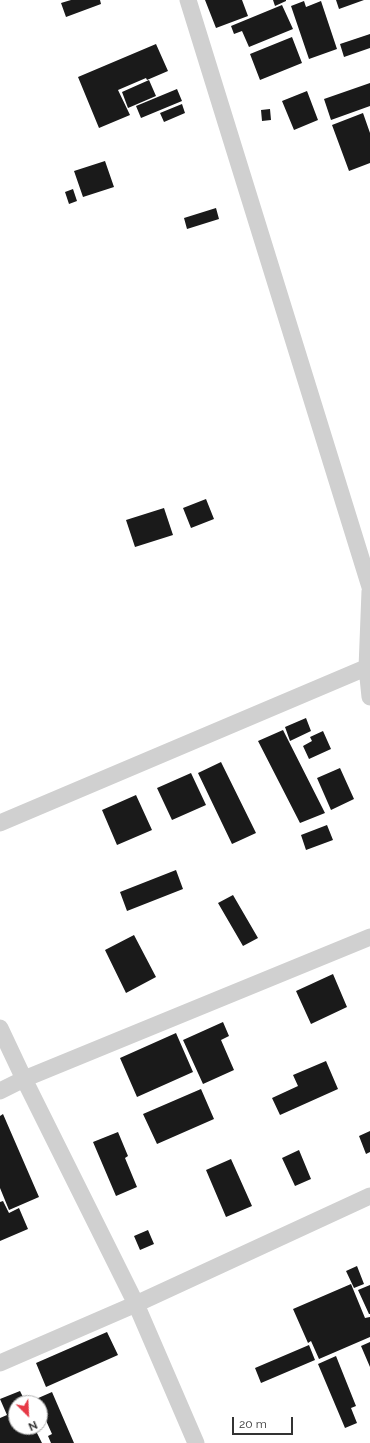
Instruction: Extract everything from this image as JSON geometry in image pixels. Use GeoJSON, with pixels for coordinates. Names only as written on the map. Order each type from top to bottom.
{"type":"FeatureCollection","features":[{"type":"Feature","properties":{"kind":"street"},"geometry":{"type":"LineString","coordinates":[[188,0],[370,587]]}},
{"type":"Feature","properties":{"kind":"street"},"geometry":{"type":"LineString","coordinates":[[370,591],[368,667],[370,697]]}},
{"type":"Feature","properties":{"kind":"street"},"geometry":{"type":"LineString","coordinates":[[0,823],[368,667]]}},
{"type":"Feature","properties":{"kind":"street"},"geometry":{"type":"LineString","coordinates":[[0,1091],[24,1079],[370,937]]}},
{"type":"Feature","properties":{"kind":"street"},"geometry":{"type":"LineString","coordinates":[[0,1028],[136,1304],[196,1443]]}},
{"type":"Feature","properties":{"kind":"street"},"geometry":{"type":"LineString","coordinates":[[0,1363],[136,1304],[370,1196]]}},
{"type":"Feature","properties":{"kind":"building"},"geometry":{"type":"Polygon","coordinates":[[[71,0],[100,0],[101,4],[66,17],[61,3],[71,0]]]}},
{"type":"Feature","properties":{"kind":"building"},"geometry":{"type":"Polygon","coordinates":[[[205,0],[242,0],[248,16],[216,28],[205,0]]]}},
{"type":"Feature","properties":{"kind":"building"},"geometry":{"type":"Polygon","coordinates":[[[273,0],[286,0],[286,1],[275,6],[273,0]]]}},
{"type":"Feature","properties":{"kind":"building"},"geometry":{"type":"Polygon","coordinates":[[[336,0],[364,0],[339,9],[336,0]]]}},
{"type":"Feature","properties":{"kind":"building"},"geometry":{"type":"Polygon","coordinates":[[[304,1],[306,7],[321,1],[337,49],[309,59],[291,6],[304,1]]]}},
{"type":"Feature","properties":{"kind":"building"},"geometry":{"type":"Polygon","coordinates":[[[282,5],[293,29],[249,47],[242,31],[234,34],[231,26],[282,5]]]}},
{"type":"Feature","properties":{"kind":"building"},"geometry":{"type":"Polygon","coordinates":[[[370,34],[370,48],[344,57],[340,44],[370,34]]]}},
{"type":"Feature","properties":{"kind":"building"},"geometry":{"type":"Polygon","coordinates":[[[292,37],[302,63],[260,80],[250,54],[292,37]]]}},
{"type":"Feature","properties":{"kind":"building"},"geometry":{"type":"Polygon","coordinates":[[[156,44],[168,71],[147,80],[146,78],[118,90],[130,115],[99,128],[78,77],[156,44]]]}},
{"type":"Feature","properties":{"kind":"building"},"geometry":{"type":"Polygon","coordinates":[[[149,80],[156,96],[128,108],[122,92],[149,80]]]}},
{"type":"Feature","properties":{"kind":"building"},"geometry":{"type":"Polygon","coordinates":[[[370,83],[370,106],[331,120],[324,99],[370,83]]]}},
{"type":"Feature","properties":{"kind":"building"},"geometry":{"type":"Polygon","coordinates":[[[177,89],[182,101],[141,118],[136,106],[177,89]]]}},
{"type":"Feature","properties":{"kind":"building"},"geometry":{"type":"Polygon","coordinates":[[[307,91],[318,120],[294,130],[282,101],[307,91]]]}},
{"type":"Feature","properties":{"kind":"building"},"geometry":{"type":"Polygon","coordinates":[[[182,104],[185,113],[164,122],[160,113],[182,104]]]}},
{"type":"Feature","properties":{"kind":"building"},"geometry":{"type":"Polygon","coordinates":[[[270,109],[271,120],[262,121],[261,110],[270,109]]]}},
{"type":"Feature","properties":{"kind":"building"},"geometry":{"type":"Polygon","coordinates":[[[363,113],[370,133],[370,163],[349,171],[332,125],[363,113]]]}},
{"type":"Feature","properties":{"kind":"building"},"geometry":{"type":"Polygon","coordinates":[[[105,161],[114,187],[83,197],[74,171],[105,161]]]}},
{"type":"Feature","properties":{"kind":"building"},"geometry":{"type":"Polygon","coordinates":[[[73,189],[77,201],[69,204],[65,192],[73,189]]]}},
{"type":"Feature","properties":{"kind":"building"},"geometry":{"type":"Polygon","coordinates":[[[216,208],[219,219],[187,229],[184,218],[216,208]]]}},
{"type":"Feature","properties":{"kind":"building"},"geometry":{"type":"Polygon","coordinates":[[[206,499],[214,519],[191,528],[183,508],[206,499]]]}},
{"type":"Feature","properties":{"kind":"building"},"geometry":{"type":"Polygon","coordinates":[[[164,508],[173,535],[135,547],[126,520],[164,508]]]}},
{"type":"Feature","properties":{"kind":"building"},"geometry":{"type":"Polygon","coordinates":[[[306,718],[311,731],[290,741],[285,727],[306,718]]]}},
{"type":"Feature","properties":{"kind":"building"},"geometry":{"type":"Polygon","coordinates":[[[283,730],[325,813],[300,823],[258,741],[283,730]]]}},
{"type":"Feature","properties":{"kind":"building"},"geometry":{"type":"Polygon","coordinates":[[[323,731],[331,749],[309,759],[303,746],[312,741],[310,737],[323,731]]]}},
{"type":"Feature","properties":{"kind":"building"},"geometry":{"type":"Polygon","coordinates":[[[221,762],[256,833],[232,844],[198,773],[221,762]]]}},
{"type":"Feature","properties":{"kind":"building"},"geometry":{"type":"Polygon","coordinates":[[[340,768],[354,799],[331,810],[317,778],[340,768]]]}},
{"type":"Feature","properties":{"kind":"building"},"geometry":{"type":"Polygon","coordinates":[[[191,773],[206,805],[172,820],[157,788],[191,773]]]}},
{"type":"Feature","properties":{"kind":"building"},"geometry":{"type":"Polygon","coordinates":[[[136,795],[152,830],[117,845],[102,810],[136,795]]]}},
{"type":"Feature","properties":{"kind":"building"},"geometry":{"type":"Polygon","coordinates":[[[327,825],[333,840],[306,850],[301,835],[327,825]]]}},
{"type":"Feature","properties":{"kind":"building"},"geometry":{"type":"Polygon","coordinates":[[[176,870],[183,889],[127,911],[120,892],[176,870]]]}},
{"type":"Feature","properties":{"kind":"building"},"geometry":{"type":"Polygon","coordinates":[[[233,895],[258,938],[243,946],[218,903],[233,895]]]}},
{"type":"Feature","properties":{"kind":"building"},"geometry":{"type":"Polygon","coordinates":[[[134,935],[156,977],[126,993],[105,950],[134,935]]]}},
{"type":"Feature","properties":{"kind":"building"},"geometry":{"type":"Polygon","coordinates":[[[333,974],[347,1007],[311,1024],[296,991],[333,974]]]}},
{"type":"Feature","properties":{"kind":"building"},"geometry":{"type":"Polygon","coordinates":[[[223,1022],[229,1036],[221,1040],[234,1070],[203,1084],[183,1040],[223,1022]]]}},
{"type":"Feature","properties":{"kind":"building"},"geometry":{"type":"Polygon","coordinates":[[[176,1033],[193,1072],[137,1097],[120,1058],[176,1033]]]}},
{"type":"Feature","properties":{"kind":"building"},"geometry":{"type":"Polygon","coordinates":[[[326,1061],[338,1089],[280,1115],[272,1098],[298,1086],[293,1075],[326,1061]]]}},
{"type":"Feature","properties":{"kind":"building"},"geometry":{"type":"Polygon","coordinates":[[[201,1089],[214,1119],[157,1144],[143,1114],[201,1089]]]}},
{"type":"Feature","properties":{"kind":"building"},"geometry":{"type":"Polygon","coordinates":[[[3,1114],[39,1197],[9,1210],[0,1188],[0,1116],[3,1114]]]}},
{"type":"Feature","properties":{"kind":"building"},"geometry":{"type":"Polygon","coordinates":[[[370,1131],[370,1152],[366,1154],[359,1136],[370,1131]]]}},
{"type":"Feature","properties":{"kind":"building"},"geometry":{"type":"Polygon","coordinates":[[[118,1132],[128,1156],[125,1158],[137,1187],[116,1196],[93,1142],[118,1132]]]}},
{"type":"Feature","properties":{"kind":"building"},"geometry":{"type":"Polygon","coordinates":[[[299,1150],[311,1179],[295,1186],[282,1158],[299,1150]]]}},
{"type":"Feature","properties":{"kind":"building"},"geometry":{"type":"Polygon","coordinates":[[[231,1159],[252,1206],[226,1217],[206,1170],[231,1159]]]}},
{"type":"Feature","properties":{"kind":"building"},"geometry":{"type":"Polygon","coordinates":[[[3,1201],[9,1213],[19,1208],[28,1229],[0,1241],[0,1202],[3,1201]]]}},
{"type":"Feature","properties":{"kind":"building"},"geometry":{"type":"Polygon","coordinates":[[[148,1230],[154,1244],[140,1250],[134,1236],[148,1230]]]}},
{"type":"Feature","properties":{"kind":"building"},"geometry":{"type":"Polygon","coordinates":[[[357,1266],[364,1284],[354,1288],[346,1271],[357,1266]]]}},
{"type":"Feature","properties":{"kind":"building"},"geometry":{"type":"Polygon","coordinates":[[[351,1284],[365,1318],[370,1317],[370,1337],[319,1359],[311,1341],[308,1343],[293,1309],[351,1284]]]}},
{"type":"Feature","properties":{"kind":"building"},"geometry":{"type":"Polygon","coordinates":[[[370,1285],[370,1314],[369,1314],[358,1290],[370,1285]]]}},
{"type":"Feature","properties":{"kind":"building"},"geometry":{"type":"Polygon","coordinates":[[[107,1332],[118,1355],[46,1387],[36,1363],[107,1332]]]}},
{"type":"Feature","properties":{"kind":"building"},"geometry":{"type":"Polygon","coordinates":[[[370,1342],[370,1367],[361,1346],[370,1342]]]}},
{"type":"Feature","properties":{"kind":"building"},"geometry":{"type":"Polygon","coordinates":[[[309,1345],[315,1360],[261,1383],[255,1368],[309,1345]]]}},
{"type":"Feature","properties":{"kind":"building"},"geometry":{"type":"Polygon","coordinates":[[[336,1356],[356,1406],[351,1408],[357,1423],[345,1428],[318,1364],[336,1356]]]}},
{"type":"Feature","properties":{"kind":"building"},"geometry":{"type":"Polygon","coordinates":[[[20,1391],[22,1395],[10,1395],[20,1391]]]}},
{"type":"Feature","properties":{"kind":"building"},"geometry":{"type":"Polygon","coordinates":[[[52,1392],[74,1443],[51,1443],[48,1436],[52,1434],[48,1425],[48,1395],[45,1395],[52,1392]]]}},
{"type":"Feature","properties":{"kind":"building"},"geometry":{"type":"Polygon","coordinates":[[[8,1396],[8,1435],[38,1435],[42,1443],[0,1443],[0,1418],[7,1415],[0,1399],[8,1396]]]}}]}
